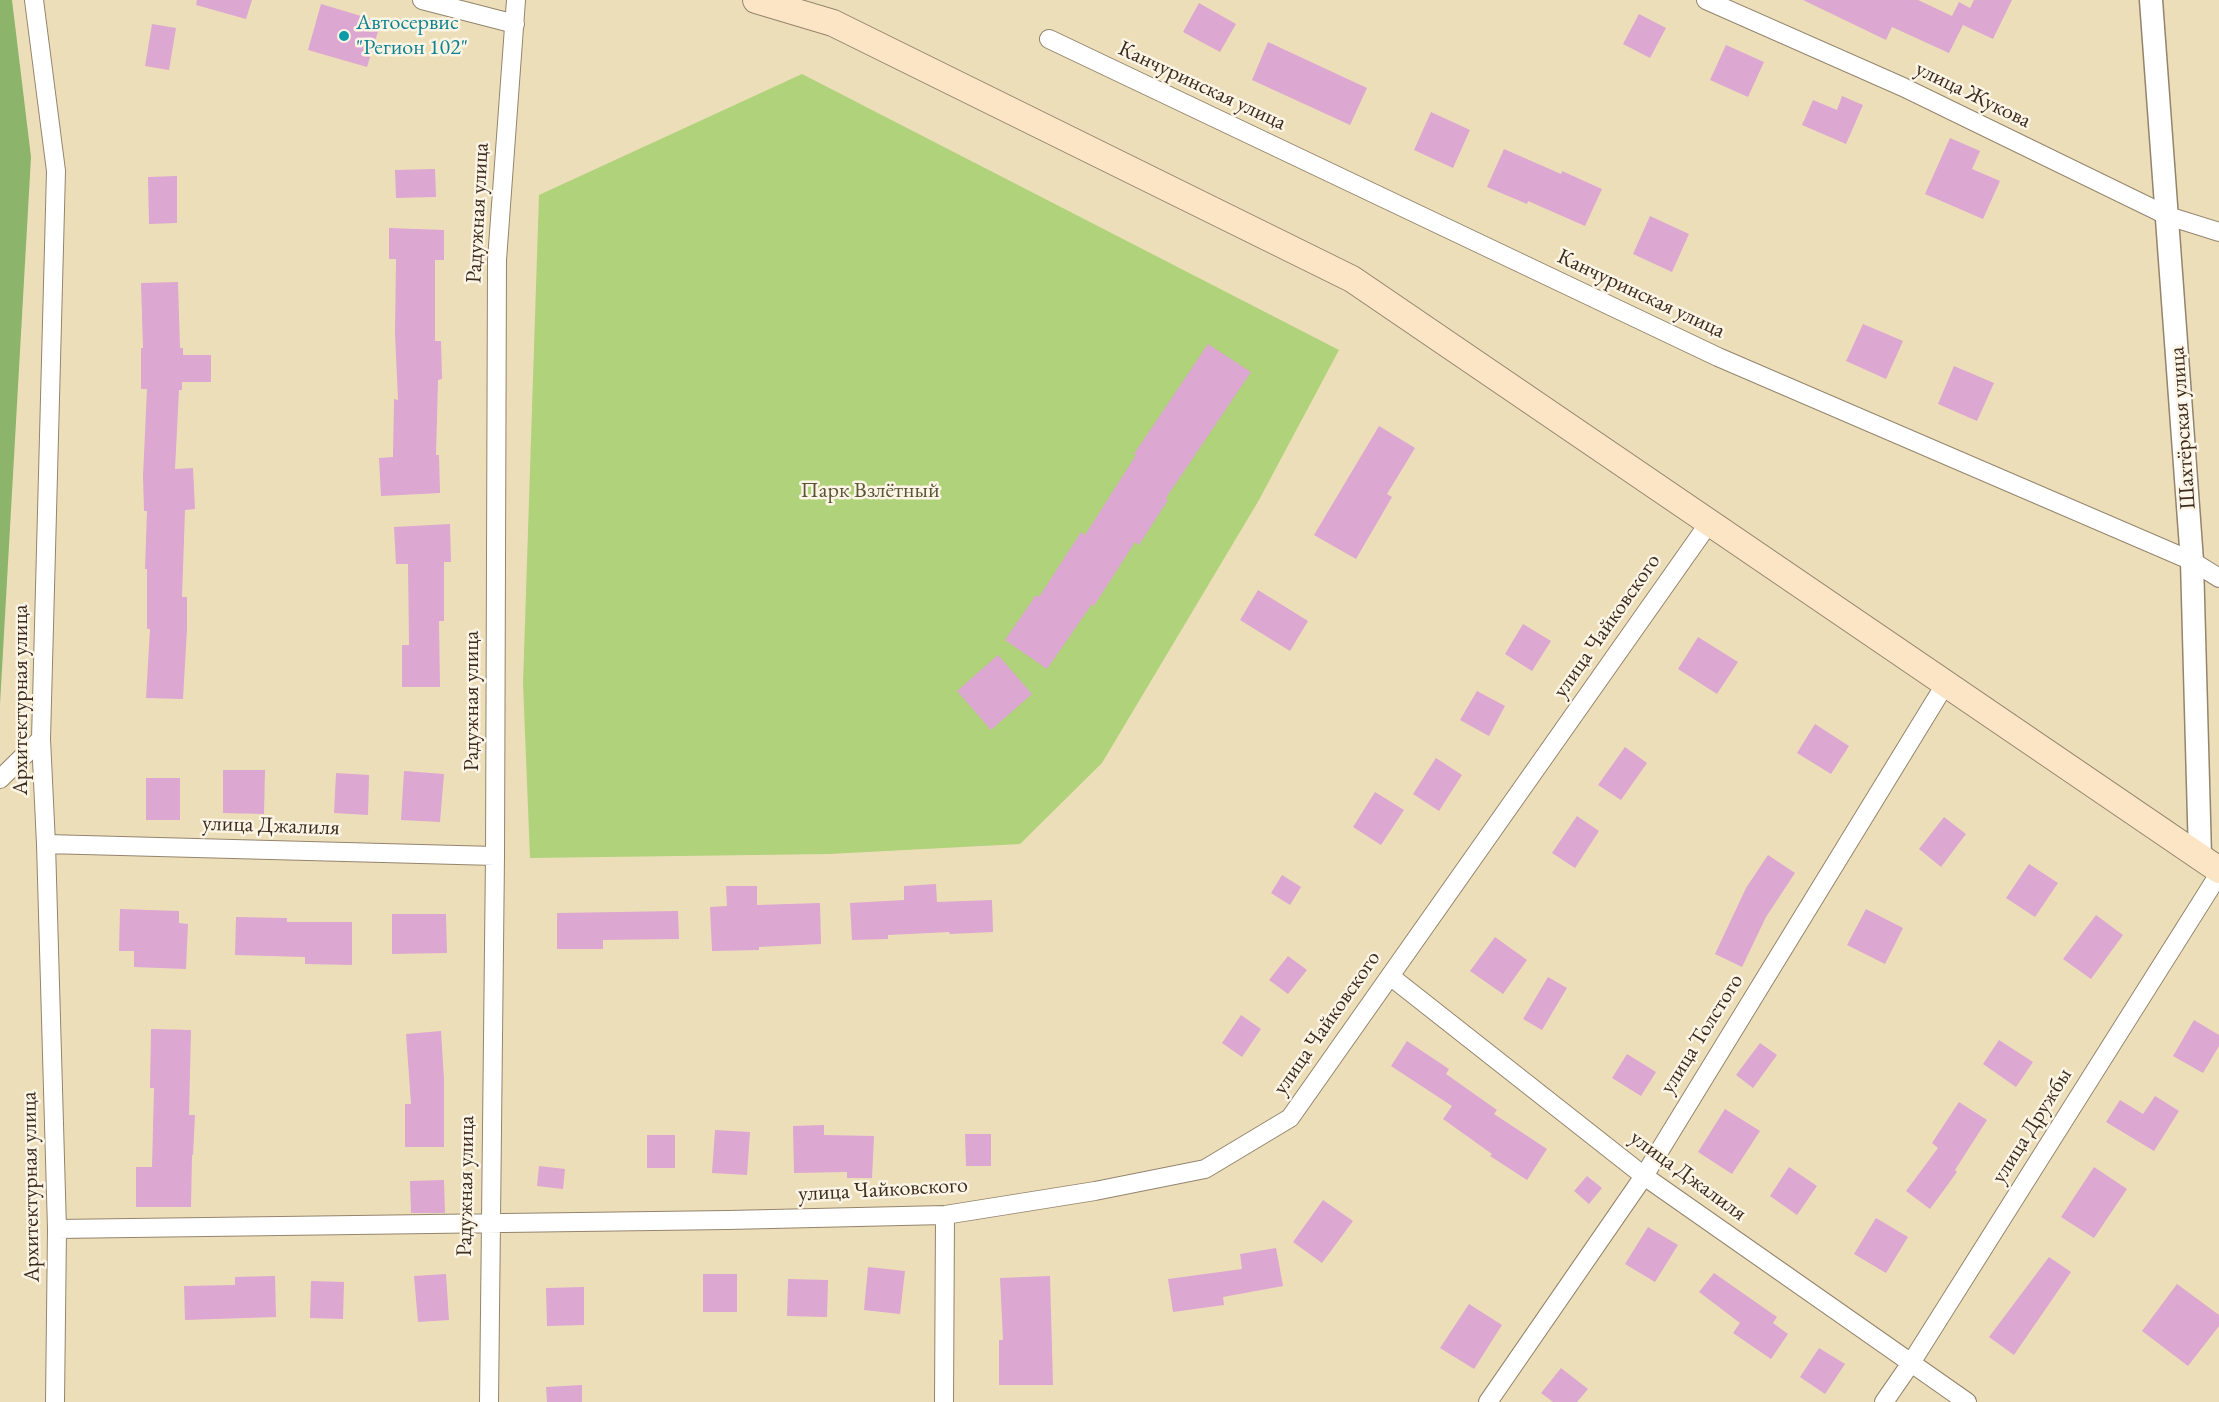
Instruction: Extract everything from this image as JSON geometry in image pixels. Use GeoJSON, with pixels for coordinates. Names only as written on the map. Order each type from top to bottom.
{"type":"FeatureCollection","features":[{"type":"Feature","properties":{"kind":"main road"},"geometry":{"type":"LineString","coordinates":[[756,0],[832,23],[1352,279],[2212,867]]}},
{"type":"Feature","properties":{"kind":"street","name":"Архитектурная улица"},"geometry":{"type":"LineString","coordinates":[[34,0],[56,171],[41,739],[57,1229],[55,1402]]}},
{"type":"Feature","properties":{"kind":"street"},"geometry":{"type":"LineString","coordinates":[[422,0],[515,24]]}},
{"type":"Feature","properties":{"kind":"street","name":"Радужная улица"},"geometry":{"type":"LineString","coordinates":[[489,1402],[489,1223],[495,856],[497,260],[516,0]]}},
{"type":"Feature","properties":{"kind":"street","name":"улица Жукова"},"geometry":{"type":"LineString","coordinates":[[1706,0],[1903,87],[2168,216],[2219,232]]}},
{"type":"Feature","properties":{"kind":"street","name":"Шахтёрская улица"},"geometry":{"type":"LineString","coordinates":[[2151,0],[2212,867]]}},
{"type":"Feature","properties":{"kind":"street","name":"Канчуринская улица"},"geometry":{"type":"LineString","coordinates":[[1049,39],[1718,357],[2192,561],[2219,578]]}},
{"type":"Feature","properties":{"kind":"street","name":"улица Чайковского"},"geometry":{"type":"LineString","coordinates":[[57,1229],[945,1215],[1095,1191],[1205,1169],[1290,1118],[1710,523]]}},
{"type":"Feature","properties":{"kind":"street","name":"улица Толстого"},"geometry":{"type":"LineString","coordinates":[[1488,1402],[1644,1176],[1946,683]]}},
{"type":"Feature","properties":{"kind":"street"},"geometry":{"type":"LineString","coordinates":[[0,779],[41,739]]}},
{"type":"Feature","properties":{"kind":"street","name":"улица Джалиля"},"geometry":{"type":"LineString","coordinates":[[46,844],[495,856]]}},
{"type":"Feature","properties":{"kind":"street","name":"улица Дружбы"},"geometry":{"type":"LineString","coordinates":[[1884,1402],[1911,1363],[2212,867]]}},
{"type":"Feature","properties":{"kind":"street","name":"улица Джалиля"},"geometry":{"type":"LineString","coordinates":[[1390,976],[1644,1176],[1966,1402]]}},
{"type":"Feature","properties":{"kind":"street"},"geometry":{"type":"LineString","coordinates":[[944,1402],[945,1215]]}},
{"type":"Feature","properties":{"kind":"green space"},"geometry":{"type":"Polygon","coordinates":[[[0,0],[12,0],[31,157],[0,704],[0,0]]]}},
{"type":"Feature","properties":{"kind":"green space","name":"Парк Взлётный"},"geometry":{"type":"Polygon","coordinates":[[[802,74],[1339,350],[1259,500],[1102,763],[1020,844],[829,854],[530,858],[523,683],[539,195],[802,74]]]}},
{"type":"Feature","properties":{"kind":"building"},"geometry":{"type":"Polygon","coordinates":[[[197,0],[252,0],[246,19],[196,5],[197,0]]]}},
{"type":"Feature","properties":{"kind":"building"},"geometry":{"type":"Polygon","coordinates":[[[1803,0],[1918,0],[1952,16],[1959,2],[1970,8],[1974,0],[2012,0],[1993,39],[1963,25],[1949,53],[1892,27],[1886,40],[1803,0]]]}},
{"type":"Feature","properties":{"kind":"building"},"geometry":{"type":"Polygon","coordinates":[[[1199,3],[1236,24],[1220,52],[1183,32],[1199,3]]]}},
{"type":"Feature","properties":{"kind":"building","name":"Автосервис \"Регион 102\""},"geometry":{"type":"Polygon","coordinates":[[[321,4],[381,22],[367,67],[308,50],[321,4]]]}},
{"type":"Feature","properties":{"kind":"building"},"geometry":{"type":"Polygon","coordinates":[[[1639,14],[1666,28],[1650,58],[1623,44],[1639,14]]]}},
{"type":"Feature","properties":{"kind":"building"},"geometry":{"type":"Polygon","coordinates":[[[152,24],[176,28],[169,70],[145,66],[152,24]]]}},
{"type":"Feature","properties":{"kind":"building"},"geometry":{"type":"Polygon","coordinates":[[[1268,42],[1367,88],[1350,125],[1252,80],[1268,42]]]}},
{"type":"Feature","properties":{"kind":"building"},"geometry":{"type":"Polygon","coordinates":[[[1726,45],[1764,62],[1748,97],[1710,80],[1726,45]]]}},
{"type":"Feature","properties":{"kind":"building"},"geometry":{"type":"Polygon","coordinates":[[[1842,96],[1863,105],[1846,144],[1802,125],[1813,100],[1837,110],[1842,96]]]}},
{"type":"Feature","properties":{"kind":"building"},"geometry":{"type":"Polygon","coordinates":[[[1431,112],[1470,130],[1453,168],[1414,150],[1431,112]]]}},
{"type":"Feature","properties":{"kind":"building"},"geometry":{"type":"Polygon","coordinates":[[[1950,138],[1980,151],[1972,169],[2000,181],[1983,219],[1925,194],[1950,138]]]}},
{"type":"Feature","properties":{"kind":"building"},"geometry":{"type":"Polygon","coordinates":[[[1504,149],[1602,189],[1585,226],[1528,201],[1527,204],[1487,187],[1504,149]]]}},
{"type":"Feature","properties":{"kind":"building"},"geometry":{"type":"Polygon","coordinates":[[[435,169],[436,197],[396,198],[395,170],[435,169]]]}},
{"type":"Feature","properties":{"kind":"building"},"geometry":{"type":"Polygon","coordinates":[[[177,176],[177,223],[149,224],[148,177],[177,176]]]}},
{"type":"Feature","properties":{"kind":"building"},"geometry":{"type":"Polygon","coordinates":[[[1650,216],[1689,234],[1672,272],[1633,254],[1650,216]]]}},
{"type":"Feature","properties":{"kind":"building"},"geometry":{"type":"Polygon","coordinates":[[[389,228],[444,230],[444,260],[435,260],[435,341],[441,341],[442,379],[438,380],[436,455],[439,455],[440,493],[381,496],[379,458],[393,457],[394,399],[398,400],[395,333],[396,259],[389,259],[389,228]]]}},
{"type":"Feature","properties":{"kind":"building"},"geometry":{"type":"Polygon","coordinates":[[[178,282],[180,348],[183,348],[183,355],[211,355],[211,382],[182,382],[182,390],[179,390],[175,469],[193,468],[195,509],[185,510],[182,597],[187,597],[187,629],[183,699],[146,698],[150,629],[147,629],[147,569],[145,569],[147,511],[144,511],[143,476],[147,389],[141,389],[141,348],[143,348],[141,283],[178,282]]]}},
{"type":"Feature","properties":{"kind":"building"},"geometry":{"type":"Polygon","coordinates":[[[1863,324],[1903,341],[1886,379],[1846,361],[1863,324]]]}},
{"type":"Feature","properties":{"kind":"building"},"geometry":{"type":"Polygon","coordinates":[[[1208,344],[1251,372],[1166,498],[1168,500],[1139,545],[1135,542],[1094,606],[1092,604],[1047,669],[1005,640],[1036,595],[1039,597],[1081,532],[1085,535],[1136,455],[1134,454],[1208,344]]]}},
{"type":"Feature","properties":{"kind":"building"},"geometry":{"type":"Polygon","coordinates":[[[1954,366],[1994,383],[1977,421],[1938,404],[1954,366]]]}},
{"type":"Feature","properties":{"kind":"building"},"geometry":{"type":"Polygon","coordinates":[[[1379,426],[1415,448],[1387,494],[1392,497],[1356,559],[1314,535],[1379,426]]]}},
{"type":"Feature","properties":{"kind":"building"},"geometry":{"type":"Polygon","coordinates":[[[450,524],[451,562],[444,562],[444,621],[439,621],[440,687],[402,687],[402,645],[409,645],[408,564],[396,564],[394,527],[450,524]]]}},
{"type":"Feature","properties":{"kind":"building"},"geometry":{"type":"Polygon","coordinates":[[[1258,590],[1308,621],[1290,651],[1240,620],[1258,590]]]}},
{"type":"Feature","properties":{"kind":"building"},"geometry":{"type":"Polygon","coordinates":[[[1523,624],[1551,641],[1532,671],[1505,654],[1523,624]]]}},
{"type":"Feature","properties":{"kind":"building"},"geometry":{"type":"Polygon","coordinates":[[[1698,637],[1738,662],[1717,694],[1678,669],[1698,637]]]}},
{"type":"Feature","properties":{"kind":"building"},"geometry":{"type":"Polygon","coordinates":[[[998,655],[1032,694],[991,730],[957,691],[998,655]]]}},
{"type":"Feature","properties":{"kind":"building"},"geometry":{"type":"Polygon","coordinates":[[[1477,691],[1505,706],[1489,736],[1460,720],[1477,691]]]}},
{"type":"Feature","properties":{"kind":"building"},"geometry":{"type":"Polygon","coordinates":[[[1815,724],[1849,746],[1831,774],[1797,753],[1815,724]]]}},
{"type":"Feature","properties":{"kind":"building"},"geometry":{"type":"Polygon","coordinates":[[[1625,747],[1647,763],[1621,800],[1598,785],[1625,747]]]}},
{"type":"Feature","properties":{"kind":"building"},"geometry":{"type":"Polygon","coordinates":[[[1436,758],[1462,775],[1439,811],[1413,794],[1436,758]]]}},
{"type":"Feature","properties":{"kind":"building"},"geometry":{"type":"Polygon","coordinates":[[[223,770],[265,770],[264,814],[223,813],[223,770]]]}},
{"type":"Feature","properties":{"kind":"building"},"geometry":{"type":"Polygon","coordinates":[[[404,771],[444,774],[440,822],[401,820],[404,771]]]}},
{"type":"Feature","properties":{"kind":"building"},"geometry":{"type":"Polygon","coordinates":[[[336,773],[369,775],[368,815],[334,813],[336,773]]]}},
{"type":"Feature","properties":{"kind":"building"},"geometry":{"type":"Polygon","coordinates":[[[146,778],[180,778],[180,820],[146,820],[146,778]]]}},
{"type":"Feature","properties":{"kind":"building"},"geometry":{"type":"Polygon","coordinates":[[[1375,792],[1404,810],[1381,845],[1353,827],[1375,792]]]}},
{"type":"Feature","properties":{"kind":"building"},"geometry":{"type":"Polygon","coordinates":[[[1577,816],[1599,831],[1575,868],[1552,853],[1577,816]]]}},
{"type":"Feature","properties":{"kind":"building"},"geometry":{"type":"Polygon","coordinates":[[[1944,817],[1966,834],[1941,867],[1919,849],[1944,817]]]}},
{"type":"Feature","properties":{"kind":"building"},"geometry":{"type":"Polygon","coordinates":[[[1768,855],[1795,873],[1766,917],[1742,967],[1715,954],[1746,888],[1768,855]]]}},
{"type":"Feature","properties":{"kind":"building"},"geometry":{"type":"Polygon","coordinates":[[[2029,864],[2058,883],[2035,917],[2006,898],[2029,864]]]}},
{"type":"Feature","properties":{"kind":"building"},"geometry":{"type":"Polygon","coordinates":[[[1282,875],[1301,887],[1290,905],[1271,893],[1282,875]]]}},
{"type":"Feature","properties":{"kind":"building"},"geometry":{"type":"Polygon","coordinates":[[[936,884],[937,902],[992,900],[993,932],[888,935],[888,939],[852,940],[850,903],[904,900],[904,886],[936,884]]]}},
{"type":"Feature","properties":{"kind":"building"},"geometry":{"type":"Polygon","coordinates":[[[726,886],[757,886],[757,905],[820,903],[821,944],[759,947],[759,950],[712,951],[710,907],[727,906],[726,886]]]}},
{"type":"Feature","properties":{"kind":"building"},"geometry":{"type":"Polygon","coordinates":[[[120,909],[179,911],[179,923],[188,924],[186,969],[134,967],[134,951],[119,951],[120,909]]]}},
{"type":"Feature","properties":{"kind":"building"},"geometry":{"type":"Polygon","coordinates":[[[1866,909],[1903,928],[1885,964],[1847,945],[1866,909]]]}},
{"type":"Feature","properties":{"kind":"building"},"geometry":{"type":"Polygon","coordinates":[[[678,911],[679,939],[603,940],[603,949],[557,949],[557,913],[678,911]]]}},
{"type":"Feature","properties":{"kind":"building"},"geometry":{"type":"Polygon","coordinates":[[[392,914],[446,914],[447,953],[392,954],[392,914]]]}},
{"type":"Feature","properties":{"kind":"building"},"geometry":{"type":"Polygon","coordinates":[[[2096,915],[2123,935],[2091,979],[2063,959],[2096,915]]]}},
{"type":"Feature","properties":{"kind":"building"},"geometry":{"type":"Polygon","coordinates":[[[236,917],[287,918],[287,922],[352,922],[352,965],[305,964],[305,957],[235,955],[236,917]]]}},
{"type":"Feature","properties":{"kind":"building"},"geometry":{"type":"Polygon","coordinates":[[[1495,937],[1527,960],[1503,994],[1470,971],[1495,937]]]}},
{"type":"Feature","properties":{"kind":"building"},"geometry":{"type":"Polygon","coordinates":[[[1288,956],[1307,970],[1288,994],[1269,980],[1288,956]]]}},
{"type":"Feature","properties":{"kind":"building"},"geometry":{"type":"Polygon","coordinates":[[[1548,977],[1567,988],[1542,1030],[1523,1019],[1548,977]]]}},
{"type":"Feature","properties":{"kind":"building"},"geometry":{"type":"Polygon","coordinates":[[[1241,1015],[1261,1029],[1242,1057],[1222,1043],[1241,1015]]]}},
{"type":"Feature","properties":{"kind":"building"},"geometry":{"type":"Polygon","coordinates":[[[2194,1020],[2219,1035],[2219,1046],[2203,1073],[2173,1056],[2194,1020]]]}},
{"type":"Feature","properties":{"kind":"building"},"geometry":{"type":"Polygon","coordinates":[[[151,1029],[191,1030],[189,1115],[195,1115],[191,1207],[136,1207],[136,1167],[152,1167],[154,1088],[150,1088],[151,1029]]]}},
{"type":"Feature","properties":{"kind":"building"},"geometry":{"type":"Polygon","coordinates":[[[441,1031],[444,1147],[405,1147],[405,1104],[411,1104],[406,1034],[441,1031]]]}},
{"type":"Feature","properties":{"kind":"building"},"geometry":{"type":"Polygon","coordinates":[[[1999,1040],[2033,1062],[2016,1087],[1983,1064],[1999,1040]]]}},
{"type":"Feature","properties":{"kind":"building"},"geometry":{"type":"Polygon","coordinates":[[[1407,1041],[1449,1069],[1446,1074],[1497,1110],[1494,1114],[1547,1149],[1527,1180],[1490,1156],[1492,1154],[1443,1119],[1452,1106],[1391,1066],[1407,1041]]]}},
{"type":"Feature","properties":{"kind":"building"},"geometry":{"type":"Polygon","coordinates":[[[1760,1043],[1777,1055],[1753,1088],[1736,1075],[1760,1043]]]}},
{"type":"Feature","properties":{"kind":"building"},"geometry":{"type":"Polygon","coordinates":[[[1627,1054],[1656,1072],[1641,1096],[1612,1078],[1627,1054]]]}},
{"type":"Feature","properties":{"kind":"building"},"geometry":{"type":"Polygon","coordinates":[[[2155,1096],[2179,1111],[2154,1151],[2106,1122],[2120,1100],[2143,1114],[2155,1096]]]}},
{"type":"Feature","properties":{"kind":"building"},"geometry":{"type":"Polygon","coordinates":[[[1959,1102],[1987,1120],[1955,1170],[1957,1172],[1930,1209],[1906,1191],[1938,1148],[1932,1143],[1959,1102]]]}},
{"type":"Feature","properties":{"kind":"building"},"geometry":{"type":"Polygon","coordinates":[[[1725,1109],[1760,1131],[1732,1174],[1698,1152],[1725,1109]]]}},
{"type":"Feature","properties":{"kind":"building"},"geometry":{"type":"Polygon","coordinates":[[[824,1125],[824,1135],[874,1136],[872,1178],[847,1178],[847,1172],[794,1173],[793,1126],[824,1125]]]}},
{"type":"Feature","properties":{"kind":"building"},"geometry":{"type":"Polygon","coordinates":[[[715,1130],[750,1132],[747,1175],[712,1173],[715,1130]]]}},
{"type":"Feature","properties":{"kind":"building"},"geometry":{"type":"Polygon","coordinates":[[[965,1134],[991,1134],[991,1166],[966,1166],[965,1134]]]}},
{"type":"Feature","properties":{"kind":"building"},"geometry":{"type":"Polygon","coordinates":[[[647,1135],[675,1135],[675,1168],[647,1168],[647,1135]]]}},
{"type":"Feature","properties":{"kind":"building"},"geometry":{"type":"Polygon","coordinates":[[[539,1166],[565,1169],[563,1189],[537,1186],[539,1166]]]}},
{"type":"Feature","properties":{"kind":"building"},"geometry":{"type":"Polygon","coordinates":[[[1789,1167],[1817,1186],[1797,1215],[1770,1196],[1789,1167]]]}},
{"type":"Feature","properties":{"kind":"building"},"geometry":{"type":"Polygon","coordinates":[[[2094,1167],[2127,1189],[2094,1238],[2061,1217],[2094,1167]]]}},
{"type":"Feature","properties":{"kind":"building"},"geometry":{"type":"Polygon","coordinates":[[[1587,1176],[1602,1188],[1589,1204],[1574,1191],[1587,1176]]]}},
{"type":"Feature","properties":{"kind":"building"},"geometry":{"type":"Polygon","coordinates":[[[444,1180],[445,1213],[411,1213],[410,1181],[444,1180]]]}},
{"type":"Feature","properties":{"kind":"building"},"geometry":{"type":"Polygon","coordinates":[[[1323,1200],[1353,1221],[1322,1263],[1293,1242],[1323,1200]]]}},
{"type":"Feature","properties":{"kind":"building"},"geometry":{"type":"Polygon","coordinates":[[[1876,1218],[1908,1237],[1886,1273],[1854,1254],[1876,1218]]]}},
{"type":"Feature","properties":{"kind":"building"},"geometry":{"type":"Polygon","coordinates":[[[1648,1227],[1678,1245],[1655,1282],[1625,1264],[1648,1227]]]}},
{"type":"Feature","properties":{"kind":"building"},"geometry":{"type":"Polygon","coordinates":[[[1276,1248],[1283,1286],[1223,1297],[1224,1305],[1173,1312],[1168,1279],[1242,1269],[1240,1254],[1276,1248]]]}},
{"type":"Feature","properties":{"kind":"building"},"geometry":{"type":"Polygon","coordinates":[[[2049,1257],[2071,1272],[2014,1355],[1989,1337],[2049,1257]]]}},
{"type":"Feature","properties":{"kind":"building"},"geometry":{"type":"Polygon","coordinates":[[[868,1267],[905,1271],[900,1314],[864,1310],[868,1267]]]}},
{"type":"Feature","properties":{"kind":"building"},"geometry":{"type":"Polygon","coordinates":[[[1714,1273],[1777,1317],[1773,1323],[1788,1334],[1771,1359],[1733,1333],[1740,1323],[1699,1292],[1714,1273]]]}},
{"type":"Feature","properties":{"kind":"building"},"geometry":{"type":"Polygon","coordinates":[[[446,1274],[449,1320],[418,1322],[414,1276],[446,1274]]]}},
{"type":"Feature","properties":{"kind":"building"},"geometry":{"type":"Polygon","coordinates":[[[703,1274],[737,1274],[737,1312],[703,1312],[703,1274]]]}},
{"type":"Feature","properties":{"kind":"building"},"geometry":{"type":"Polygon","coordinates":[[[275,1276],[276,1317],[185,1320],[184,1286],[235,1285],[235,1277],[275,1276]]]}},
{"type":"Feature","properties":{"kind":"building"},"geometry":{"type":"Polygon","coordinates":[[[1050,1276],[1053,1385],[999,1385],[999,1340],[1003,1340],[1000,1278],[1050,1276]]]}},
{"type":"Feature","properties":{"kind":"building"},"geometry":{"type":"Polygon","coordinates":[[[788,1279],[828,1280],[827,1317],[787,1316],[788,1279]]]}},
{"type":"Feature","properties":{"kind":"building"},"geometry":{"type":"Polygon","coordinates":[[[311,1281],[344,1282],[343,1319],[310,1318],[311,1281]]]}},
{"type":"Feature","properties":{"kind":"building"},"geometry":{"type":"Polygon","coordinates":[[[2177,1284],[2219,1315],[2219,1326],[2188,1366],[2142,1331],[2177,1284]]]}},
{"type":"Feature","properties":{"kind":"building"},"geometry":{"type":"Polygon","coordinates":[[[584,1287],[584,1325],[547,1326],[546,1288],[584,1287]]]}},
{"type":"Feature","properties":{"kind":"building"},"geometry":{"type":"Polygon","coordinates":[[[1469,1304],[1502,1325],[1474,1369],[1440,1348],[1469,1304]]]}},
{"type":"Feature","properties":{"kind":"building"},"geometry":{"type":"Polygon","coordinates":[[[1819,1348],[1845,1364],[1825,1394],[1800,1377],[1819,1348]]]}},
{"type":"Feature","properties":{"kind":"building"},"geometry":{"type":"Polygon","coordinates":[[[1561,1368],[1588,1389],[1577,1402],[1553,1402],[1541,1393],[1561,1368]]]}},
{"type":"Feature","properties":{"kind":"building"},"geometry":{"type":"Polygon","coordinates":[[[582,1385],[582,1402],[547,1402],[546,1387],[582,1385]]]}},
{"type":"Feature","properties":{"kind":"place","name":"Автосервис \"Регион 102\""},"geometry":{"type":"Point","coordinates":[344,36]}}]}
